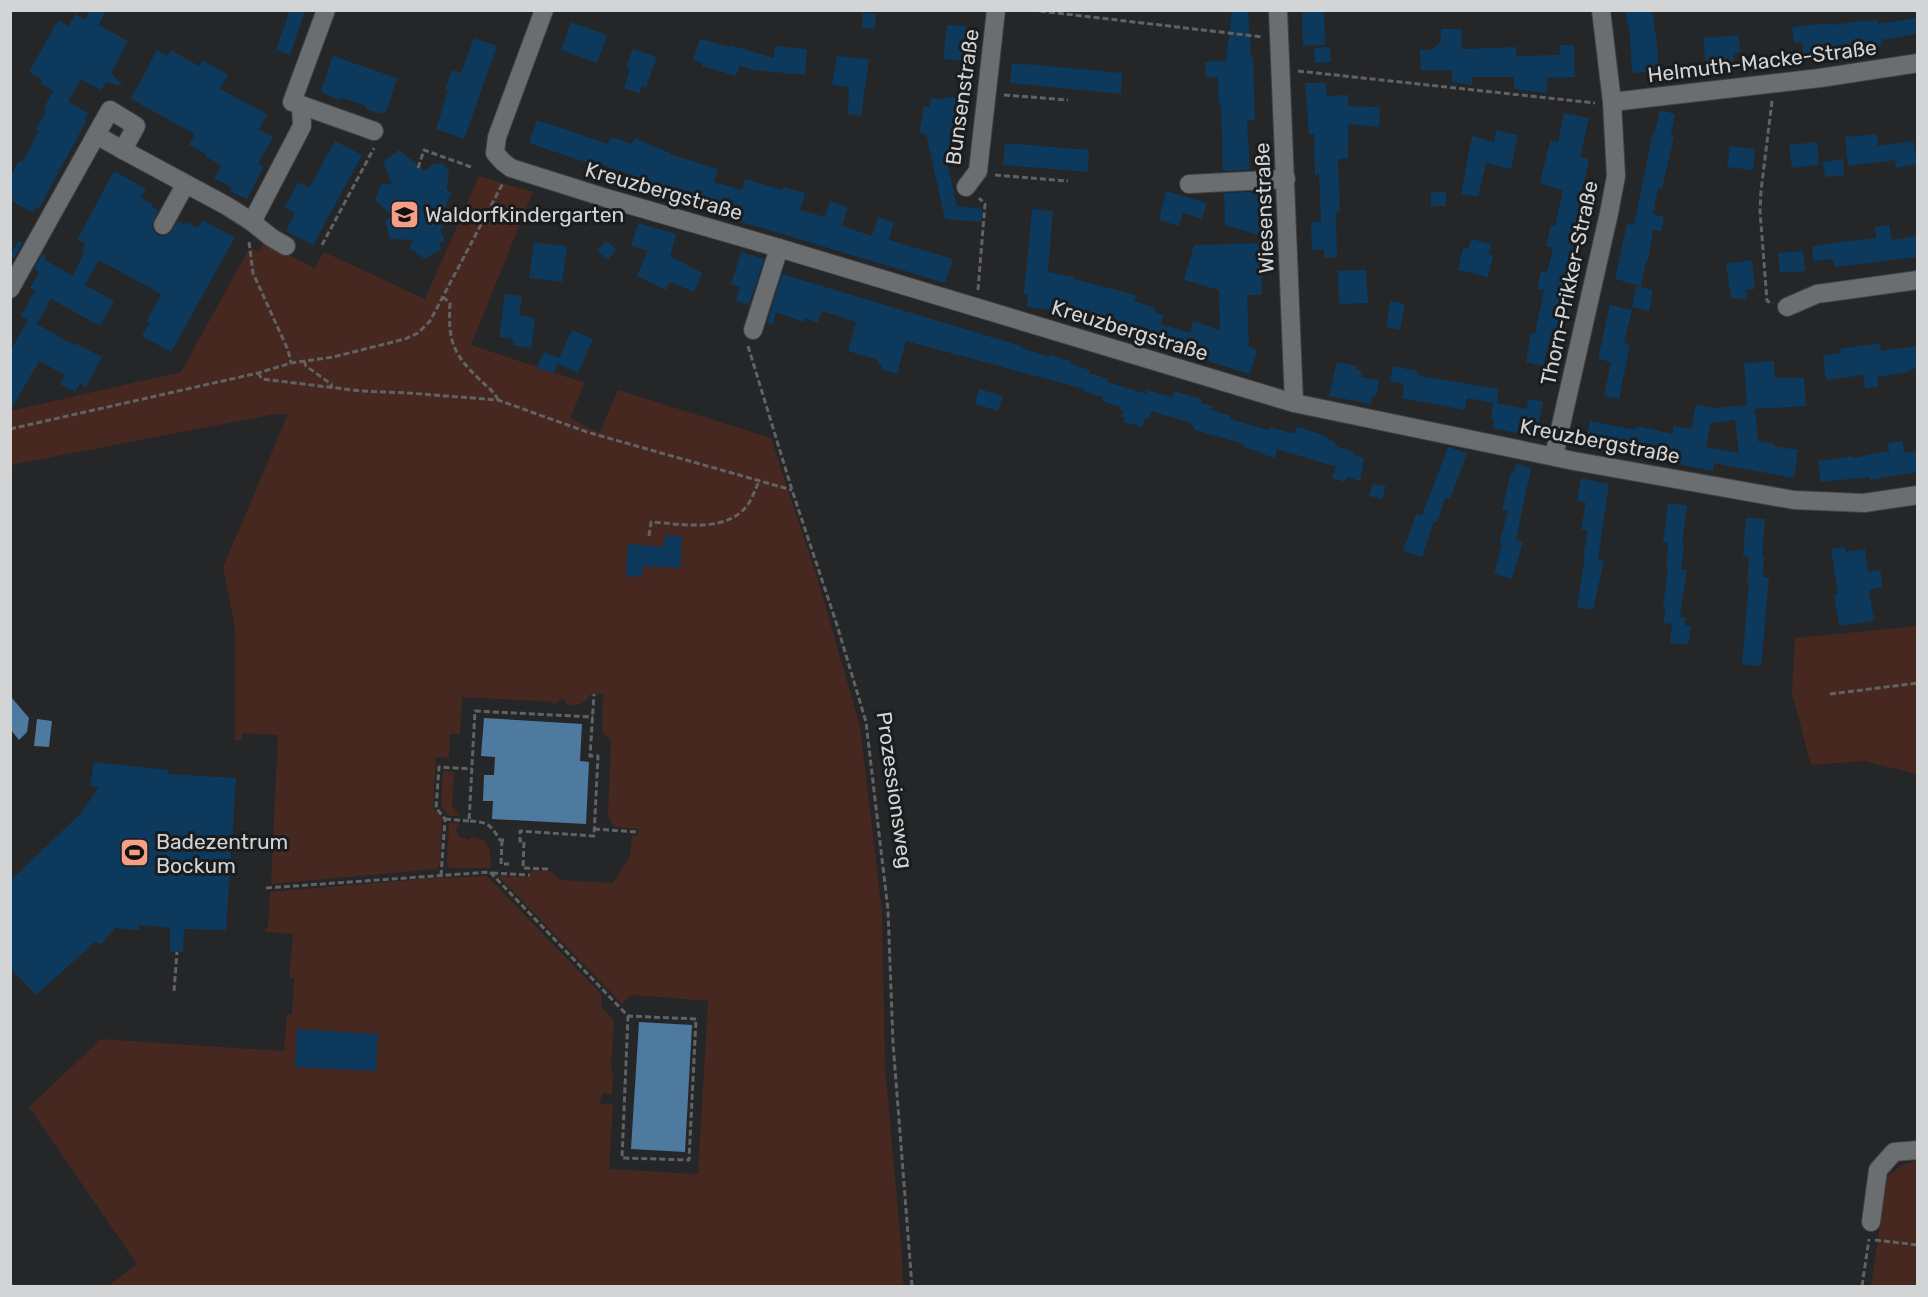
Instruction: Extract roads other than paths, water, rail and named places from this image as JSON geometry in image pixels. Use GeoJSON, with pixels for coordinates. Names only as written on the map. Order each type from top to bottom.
{"type":"FeatureCollection","features":[{"type":"Feature","properties":{"kind":"street"},"geometry":{"type":"LineString","coordinates":[[326,10],[292,102],[374,131]]}},
{"type":"Feature","properties":{"kind":"street","name":"Kreuzbergstraße"},"geometry":{"type":"LineString","coordinates":[[544,10],[497,137],[495,153],[511,168],[1294,403],[1554,456],[1794,500],[1864,503],[1917,495]]}},
{"type":"Feature","properties":{"kind":"street","name":"Bunsenstraße"},"geometry":{"type":"LineString","coordinates":[[966,187],[978,171],[996,10]]}},
{"type":"Feature","properties":{"kind":"street","name":"Wiesenstraße"},"geometry":{"type":"LineString","coordinates":[[1278,10],[1294,403]]}},
{"type":"Feature","properties":{"kind":"street","name":"Thorn-Prikker-Straße"},"geometry":{"type":"LineString","coordinates":[[1554,456],[1616,176],[1612,102],[1601,10]]}},
{"type":"Feature","properties":{"kind":"street","name":"Helmuth-Macke-Straße"},"geometry":{"type":"LineString","coordinates":[[1612,102],[1771,84],[1917,63]]}},
{"type":"Feature","properties":{"kind":"street"},"geometry":{"type":"LineString","coordinates":[[252,222],[302,126],[301,105]]}},
{"type":"Feature","properties":{"kind":"street"},"geometry":{"type":"LineString","coordinates":[[10,289],[110,110],[136,126],[123,150]]}},
{"type":"Feature","properties":{"kind":"street"},"geometry":{"type":"LineString","coordinates":[[96,135],[227,206],[286,246]]}},
{"type":"Feature","properties":{"kind":"street"},"geometry":{"type":"LineString","coordinates":[[1189,184],[1286,179]]}},
{"type":"Feature","properties":{"kind":"street"},"geometry":{"type":"LineString","coordinates":[[163,225],[185,185]]}},
{"type":"Feature","properties":{"kind":"street"},"geometry":{"type":"LineString","coordinates":[[753,330],[778,248]]}},
{"type":"Feature","properties":{"kind":"street"},"geometry":{"type":"LineString","coordinates":[[1787,308],[1817,294],[1917,280]]}},
{"type":"Feature","properties":{"kind":"street"},"geometry":{"type":"LineString","coordinates":[[1870,1231],[1878,1170],[1894,1152],[1917,1150]]}},
{"type":"Feature","properties":{"kind":"water"},"geometry":{"type":"Polygon","coordinates":[[[12,698],[29,718],[27,732],[19,740],[11,730],[12,698]]]}},
{"type":"Feature","properties":{"kind":"water"},"geometry":{"type":"Polygon","coordinates":[[[484,718],[582,724],[580,761],[589,762],[586,824],[492,819],[493,801],[483,801],[484,775],[494,775],[495,757],[481,756],[484,718]]]}},
{"type":"Feature","properties":{"kind":"water"},"geometry":{"type":"Polygon","coordinates":[[[37,719],[52,721],[49,747],[34,746],[37,719]]]}},
{"type":"Feature","properties":{"kind":"water"},"geometry":{"type":"Polygon","coordinates":[[[639,1022],[692,1025],[685,1152],[631,1149],[639,1022]]]}},
{"type":"Feature","properties":{"kind":"place","name":"Waldorfkindergarten"},"geometry":{"type":"Point","coordinates":[404,214]}},
{"type":"Feature","properties":{"kind":"place","name":"Badezentrum Bockum"},"geometry":{"type":"Point","coordinates":[135,853]}}]}
